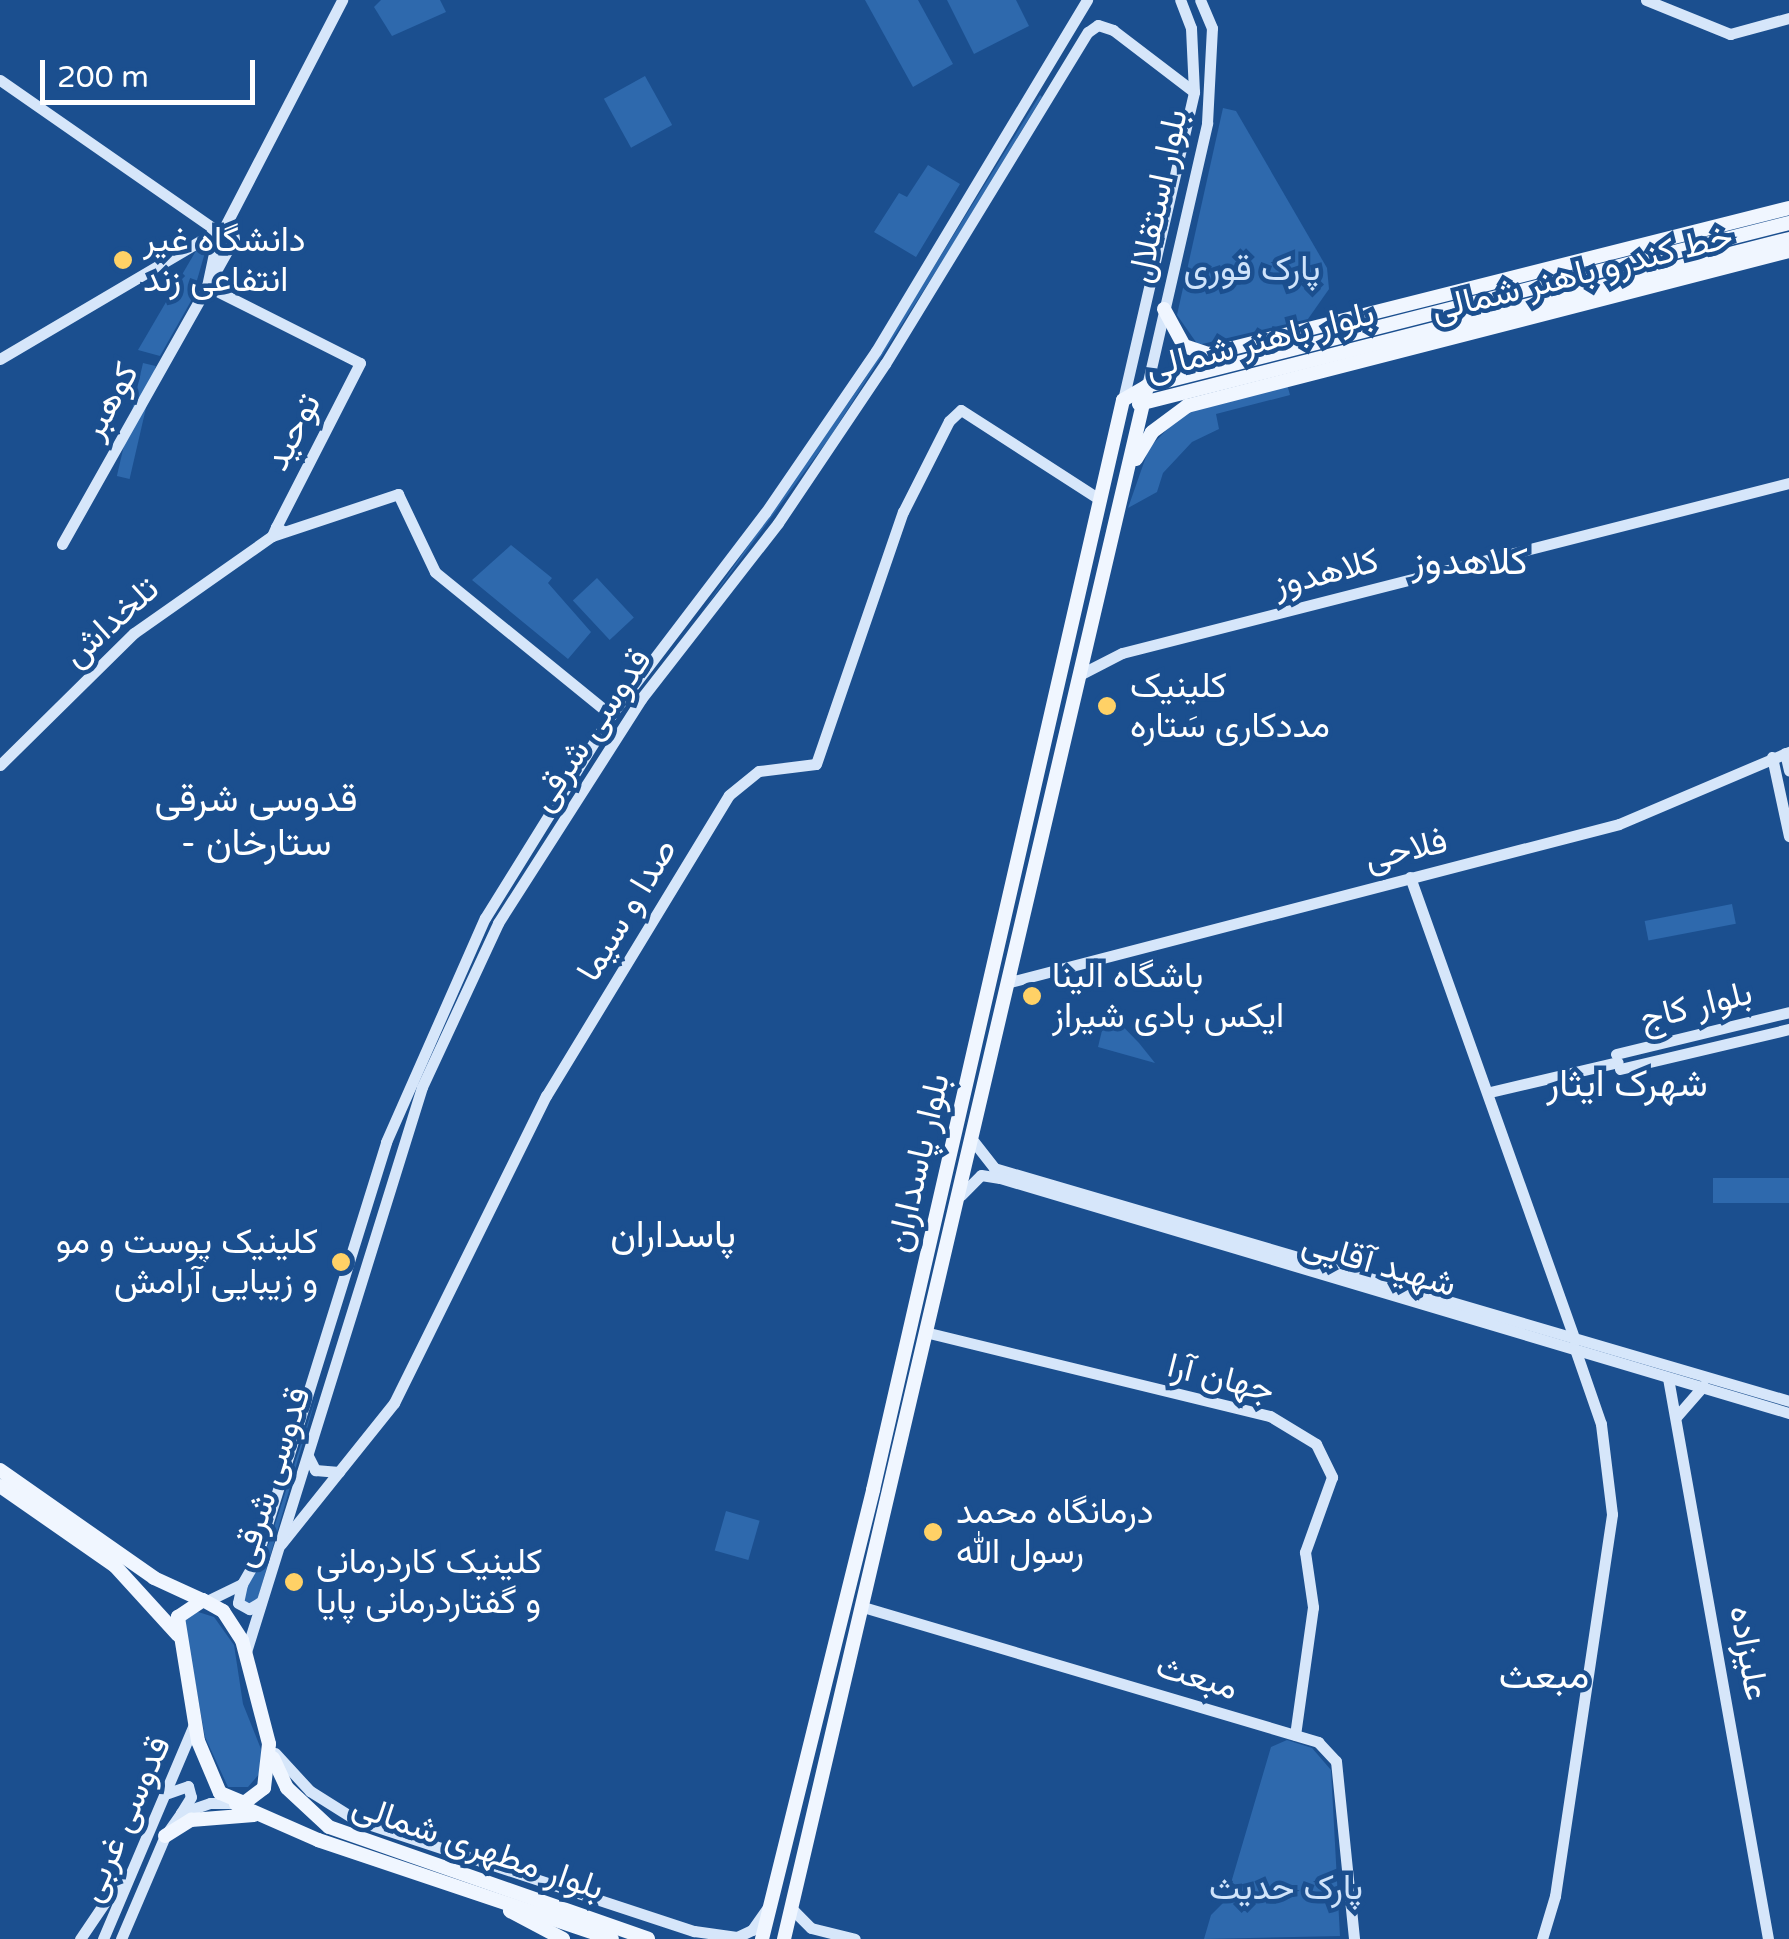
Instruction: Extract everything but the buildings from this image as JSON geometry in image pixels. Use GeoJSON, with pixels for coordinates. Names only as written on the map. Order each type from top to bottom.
{"type":"FeatureCollection","features":[{"type":"Feature","properties":{"kind":"main road","name":"خط کندرو باهنر شمالی"},"geometry":{"type":"LineString","coordinates":[[1164,309],[1172,330],[1193,351],[1236,350],[1789,208]]}},
{"type":"Feature","properties":{"kind":"main road","name":"بلوار باهنر شمالی"},"geometry":{"type":"LineString","coordinates":[[1428,322],[1622,262],[1789,224]]}},
{"type":"Feature","properties":{"kind":"main road","name":"بلوار باهنر شمالی"},"geometry":{"type":"LineString","coordinates":[[1124,400],[1147,386],[1265,356],[1346,343],[1789,239]]}},
{"type":"Feature","properties":{"kind":"main road","name":"خط کندرو باهنر شمالی"},"geometry":{"type":"LineString","coordinates":[[1128,472],[1169,416],[1253,388],[1789,251]]}},
{"type":"Feature","properties":{"kind":"main road"},"geometry":{"type":"LineString","coordinates":[[1586,259],[1622,262]]}},
{"type":"Feature","properties":{"kind":"main road"},"geometry":{"type":"LineString","coordinates":[[1428,322],[1471,288]]}},
{"type":"Feature","properties":{"kind":"main road"},"geometry":{"type":"LineString","coordinates":[[1428,322],[1480,328]]}},
{"type":"Feature","properties":{"kind":"main road","name":"بلوار باهنر شمالی"},"geometry":{"type":"LineString","coordinates":[[1124,400],[1142,404],[1284,366],[1346,343]]}},
{"type":"Feature","properties":{"kind":"main road"},"geometry":{"type":"LineString","coordinates":[[1236,350],[1265,356]]}},
{"type":"Feature","properties":{"kind":"main road"},"geometry":{"type":"LineString","coordinates":[[1232,379],[1253,388],[1284,366]]}},
{"type":"Feature","properties":{"kind":"main road","name":"بلوار استقلال"},"geometry":{"type":"LineString","coordinates":[[1142,404],[1147,386]]}},
{"type":"Feature","properties":{"kind":"main road","name":"بلوار پاسداران"},"geometry":{"type":"LineString","coordinates":[[762,1939],[873,1490],[1124,400]]}},
{"type":"Feature","properties":{"kind":"main road","name":"بلوار پاسداران"},"geometry":{"type":"LineString","coordinates":[[784,1939],[974,1142],[1142,404]]}},
{"type":"Feature","properties":{"kind":"main road"},"geometry":{"type":"LineString","coordinates":[[1028,812],[1049,816]]}},
{"type":"Feature","properties":{"kind":"main road"},"geometry":{"type":"LineString","coordinates":[[0,1470],[154,1578],[205,1601]]}},
{"type":"Feature","properties":{"kind":"main road"},"geometry":{"type":"LineString","coordinates":[[0,1486],[146,1594],[182,1640]]}},
{"type":"Feature","properties":{"kind":"main road"},"geometry":{"type":"LineString","coordinates":[[146,1594],[156,1589],[154,1578]]}},
{"type":"Feature","properties":{"kind":"main road"},"geometry":{"type":"LineString","coordinates":[[205,1601],[178,1617],[196,1720],[213,1784],[236,1804],[264,1788],[270,1744]]}},
{"type":"Feature","properties":{"kind":"main road","name":"بلوار مطهری شمالی"},"geometry":{"type":"LineString","coordinates":[[205,1601],[231,1620],[246,1655],[280,1779],[306,1810],[355,1836],[648,1939]]}},
{"type":"Feature","properties":{"kind":"main road","name":"بلوار مطهری شمالی"},"geometry":{"type":"LineString","coordinates":[[236,1804],[300,1833],[612,1939]]}},
{"type":"Feature","properties":{"kind":"main road"},"geometry":{"type":"LineString","coordinates":[[300,1833],[284,1811],[293,1804],[306,1810]]}},
{"type":"Feature","properties":{"kind":"main road"},"geometry":{"type":"LineString","coordinates":[[164,1836],[190,1820],[260,1815]]}},
{"type":"Feature","properties":{"kind":"main road"},"geometry":{"type":"LineString","coordinates":[[497,1902],[540,1932],[564,1939]]}},
{"type":"Feature","properties":{"kind":"street","name":"کوهبر"},"geometry":{"type":"LineString","coordinates":[[62,544],[207,286],[221,238],[342,0]]}},
{"type":"Feature","properties":{"kind":"street","name":"قدوسی شرقی"},"geometry":{"type":"LineString","coordinates":[[205,1601],[242,1584],[292,1462],[408,1082],[485,918],[612,715],[816,442],[1087,0]]}},
{"type":"Feature","properties":{"kind":"street","name":"بلوار استقلال"},"geometry":{"type":"LineString","coordinates":[[1124,400],[1194,92],[1191,28],[1180,0]]}},
{"type":"Feature","properties":{"kind":"street"},"geometry":{"type":"LineString","coordinates":[[1646,0],[1730,34],[1789,18]]}},
{"type":"Feature","properties":{"kind":"street","name":"بلوار استقلال"},"geometry":{"type":"LineString","coordinates":[[1147,386],[1207,123],[1213,50],[1205,4]]}},
{"type":"Feature","properties":{"kind":"street","name":"قدوسی شرقی"},"geometry":{"type":"LineString","coordinates":[[246,1655],[422,1087],[505,910],[627,719],[778,523],[856,408],[1098,26],[1113,30],[1194,92]]}},
{"type":"Feature","properties":{"kind":"street"},"geometry":{"type":"LineString","coordinates":[[0,80],[221,238]]}},
{"type":"Feature","properties":{"kind":"street"},"geometry":{"type":"LineString","coordinates":[[1040,80],[1054,90]]}},
{"type":"Feature","properties":{"kind":"street"},"geometry":{"type":"LineString","coordinates":[[0,359],[191,245],[221,238]]}},
{"type":"Feature","properties":{"kind":"street","name":"توحید"},"geometry":{"type":"LineString","coordinates":[[207,286],[360,363],[277,531]]}},
{"type":"Feature","properties":{"kind":"street","name":"صدا و سیما"},"geometry":{"type":"LineString","coordinates":[[278,1547],[394,1403],[546,1096],[729,795],[759,771],[816,764],[903,512],[939,437],[961,410],[1099,499]]}},
{"type":"Feature","properties":{"kind":"street","name":"کلاهدوز"},"geometry":{"type":"LineString","coordinates":[[1083,674],[1110,656],[1789,483]]}},
{"type":"Feature","properties":{"kind":"street"},"geometry":{"type":"LineString","coordinates":[[277,531],[398,494],[435,572],[612,715]]}},
{"type":"Feature","properties":{"kind":"street","name":"تلخداش"},"geometry":{"type":"LineString","coordinates":[[0,765],[147,622],[277,531]]}},
{"type":"Feature","properties":{"kind":"street"},"geometry":{"type":"LineString","coordinates":[[685,614],[698,624]]}},
{"type":"Feature","properties":{"kind":"street"},"geometry":{"type":"LineString","coordinates":[[1089,646],[1110,656]]}},
{"type":"Feature","properties":{"kind":"street"},"geometry":{"type":"LineString","coordinates":[[1787,752],[1789,771]]}},
{"type":"Feature","properties":{"kind":"street","name":"فلاحی"},"geometry":{"type":"LineString","coordinates":[[1010,982],[1026,974],[1655,812],[1787,752]]}},
{"type":"Feature","properties":{"kind":"street"},"geometry":{"type":"LineString","coordinates":[[1772,757],[1789,836]]}},
{"type":"Feature","properties":{"kind":"street"},"geometry":{"type":"LineString","coordinates":[[1410,877],[1588,1373],[1612,1514],[1556,1896],[1542,1939]]}},
{"type":"Feature","properties":{"kind":"street"},"geometry":{"type":"LineString","coordinates":[[1016,958],[1026,974]]}},
{"type":"Feature","properties":{"kind":"street","name":"بلوار کاج"},"geometry":{"type":"LineString","coordinates":[[1618,1062],[1693,1035],[1789,1012]]}},
{"type":"Feature","properties":{"kind":"street","name":"بلوار کاج"},"geometry":{"type":"LineString","coordinates":[[1490,1092],[1789,1029]]}},
{"type":"Feature","properties":{"kind":"street"},"geometry":{"type":"LineString","coordinates":[[1693,1035],[1696,1050]]}},
{"type":"Feature","properties":{"kind":"street"},"geometry":{"type":"LineString","coordinates":[[408,1082],[422,1087]]}},
{"type":"Feature","properties":{"kind":"street"},"geometry":{"type":"LineString","coordinates":[[961,1195],[988,1170],[974,1142]]}},
{"type":"Feature","properties":{"kind":"street","name":"شهید آقایی"},"geometry":{"type":"LineString","coordinates":[[988,1170],[1575,1345],[1789,1402]]}},
{"type":"Feature","properties":{"kind":"street","name":"جهان آرا"},"geometry":{"type":"LineString","coordinates":[[928,1333],[1270,1416],[1316,1444],[1332,1477],[1304,1552],[1313,1607],[1295,1735]]}},
{"type":"Feature","properties":{"kind":"street","name":"شهید آقایی"},"geometry":{"type":"LineString","coordinates":[[1575,1345],[1598,1356],[1789,1414]]}},
{"type":"Feature","properties":{"kind":"street"},"geometry":{"type":"LineString","coordinates":[[1588,1373],[1598,1356]]}},
{"type":"Feature","properties":{"kind":"street","name":"علیزاده"},"geometry":{"type":"LineString","coordinates":[[1668,1378],[1768,1939]]}},
{"type":"Feature","properties":{"kind":"street"},"geometry":{"type":"LineString","coordinates":[[1677,1416],[1703,1386]]}},
{"type":"Feature","properties":{"kind":"street"},"geometry":{"type":"LineString","coordinates":[[308,1456],[315,1470],[339,1472]]}},
{"type":"Feature","properties":{"kind":"street"},"geometry":{"type":"LineString","coordinates":[[242,1584],[238,1603],[248,1609],[260,1602]]}},
{"type":"Feature","properties":{"kind":"street","name":"مبعث"},"geometry":{"type":"LineString","coordinates":[[863,1607],[1318,1742],[1336,1760],[1354,1939]]}},
{"type":"Feature","properties":{"kind":"street","name":"قدوسی غربی"},"geometry":{"type":"LineString","coordinates":[[103,1939],[133,1860],[196,1720]]}},
{"type":"Feature","properties":{"kind":"street"},"geometry":{"type":"LineString","coordinates":[[270,1744],[304,1786],[356,1820],[694,1931],[736,1937],[752,1930],[768,1907]]}},
{"type":"Feature","properties":{"kind":"street"},"geometry":{"type":"LineString","coordinates":[[164,1797],[180,1784],[188,1786],[191,1797],[181,1814]]}},
{"type":"Feature","properties":{"kind":"street","name":"قدوسی غربی"},"geometry":{"type":"LineString","coordinates":[[121,1939],[164,1836],[181,1814],[210,1803],[236,1804]]}},
{"type":"Feature","properties":{"kind":"street"},"geometry":{"type":"LineString","coordinates":[[80,1939],[133,1860]]}},
{"type":"Feature","properties":{"kind":"street"},"geometry":{"type":"LineString","coordinates":[[791,1908],[810,1928],[855,1939]]}},
{"type":"Feature","properties":{"kind":"green space"},"geometry":{"type":"Polygon","coordinates":[[[381,0],[440,0],[446,12],[392,36],[374,7],[381,0]]]}},
{"type":"Feature","properties":{"kind":"green space"},"geometry":{"type":"Polygon","coordinates":[[[865,0],[918,0],[953,64],[913,87],[865,0]]]}},
{"type":"Feature","properties":{"kind":"green space"},"geometry":{"type":"Polygon","coordinates":[[[947,0],[1016,0],[1029,26],[974,54],[947,0]]]}},
{"type":"Feature","properties":{"kind":"green space"},"geometry":{"type":"Polygon","coordinates":[[[645,76],[672,125],[631,148],[604,99],[645,76]]]}},
{"type":"Feature","properties":{"kind":"green space"},"geometry":{"type":"Polygon","coordinates":[[[1040,95],[945,257],[830,437],[699,616],[864,380],[1040,95]]]}},
{"type":"Feature","properties":{"kind":"green space","name":"پارک قوری"},"geometry":{"type":"Polygon","coordinates":[[[1223,108],[1236,111],[1327,268],[1329,289],[1308,319],[1198,345],[1177,315],[1223,108]]]}},
{"type":"Feature","properties":{"kind":"green space"},"geometry":{"type":"Polygon","coordinates":[[[928,165],[960,184],[916,257],[874,232],[899,193],[907,197],[928,165]]]}},
{"type":"Feature","properties":{"kind":"green space"},"geometry":{"type":"Polygon","coordinates":[[[197,249],[206,249],[191,301],[160,356],[138,350],[197,249]]]}},
{"type":"Feature","properties":{"kind":"green space"},"geometry":{"type":"Polygon","coordinates":[[[143,363],[156,366],[130,479],[117,476],[143,363]]]}},
{"type":"Feature","properties":{"kind":"green space"},"geometry":{"type":"Polygon","coordinates":[[[1287,384],[1290,395],[1216,414],[1219,429],[1192,442],[1163,473],[1157,492],[1128,508],[1149,448],[1184,412],[1287,384]]]}},
{"type":"Feature","properties":{"kind":"green space"},"geometry":{"type":"Polygon","coordinates":[[[511,545],[552,578],[548,583],[591,632],[568,659],[472,580],[511,545]]]}},
{"type":"Feature","properties":{"kind":"green space"},"geometry":{"type":"Polygon","coordinates":[[[597,578],[634,617],[610,640],[573,601],[597,578]]]}},
{"type":"Feature","properties":{"kind":"green space"},"geometry":{"type":"Polygon","coordinates":[[[1732,904],[1736,924],[1648,941],[1645,921],[1732,904]]]}},
{"type":"Feature","properties":{"kind":"green space"},"geometry":{"type":"Polygon","coordinates":[[[1107,1010],[1139,1043],[1155,1063],[1098,1047],[1107,1010]]]}},
{"type":"Feature","properties":{"kind":"green space"},"geometry":{"type":"Polygon","coordinates":[[[1713,1178],[1789,1178],[1789,1203],[1713,1203],[1713,1178]]]}},
{"type":"Feature","properties":{"kind":"green space"},"geometry":{"type":"Polygon","coordinates":[[[317,1394],[258,1598],[248,1606],[240,1597],[269,1543],[317,1394]]]}},
{"type":"Feature","properties":{"kind":"green space"},"geometry":{"type":"Polygon","coordinates":[[[726,1511],[760,1521],[748,1560],[715,1550],[726,1511]]]}},
{"type":"Feature","properties":{"kind":"green space"},"geometry":{"type":"Polygon","coordinates":[[[195,1611],[214,1617],[234,1645],[243,1704],[261,1749],[260,1773],[248,1787],[228,1787],[205,1737],[184,1620],[195,1611]]]}},
{"type":"Feature","properties":{"kind":"green space","name":"پارک حدیث"},"geometry":{"type":"Polygon","coordinates":[[[1287,1740],[1312,1748],[1331,1770],[1340,1936],[1204,1939],[1211,1915],[1226,1900],[1271,1747],[1287,1740]]]}},
{"type":"Feature","properties":{"kind":"place","name":"دانشگاه غیر انتفاعی زند"},"geometry":{"type":"Point","coordinates":[123,260]}},
{"type":"Feature","properties":{"kind":"place","name":"کلینیک مددکاری سَتاره"},"geometry":{"type":"Point","coordinates":[1107,706]}},
{"type":"Feature","properties":{"kind":"place","name":"باشگاه الینا ایکس بادی شیراز"},"geometry":{"type":"Point","coordinates":[1032,996]}},
{"type":"Feature","properties":{"kind":"place","name":"کلینیک پوست و مو و زیبایی آرامش"},"geometry":{"type":"Point","coordinates":[341,1262]}},
{"type":"Feature","properties":{"kind":"place","name":"درمانگاه محمد رسول الله"},"geometry":{"type":"Point","coordinates":[933,1532]}},
{"type":"Feature","properties":{"kind":"place","name":"کلینیک کاردرمانی و گفتاردرمانی پایا"},"geometry":{"type":"Point","coordinates":[294,1582]}},
{"type":"Feature","properties":{"kind":"district","name":"کلاهدوز"},"geometry":{"type":"Point","coordinates":[1470,563]}},
{"type":"Feature","properties":{"kind":"district","name":"قدوسی شرقی - ستارخان"},"geometry":{"type":"Point","coordinates":[256,822]}},
{"type":"Feature","properties":{"kind":"district","name":"شهرک ایثار"},"geometry":{"type":"Point","coordinates":[1627,1085]}},
{"type":"Feature","properties":{"kind":"district","name":"پاسداران"},"geometry":{"type":"Point","coordinates":[673,1236]}},
{"type":"Feature","properties":{"kind":"district","name":"مبعث"},"geometry":{"type":"Point","coordinates":[1544,1677]}}]}
